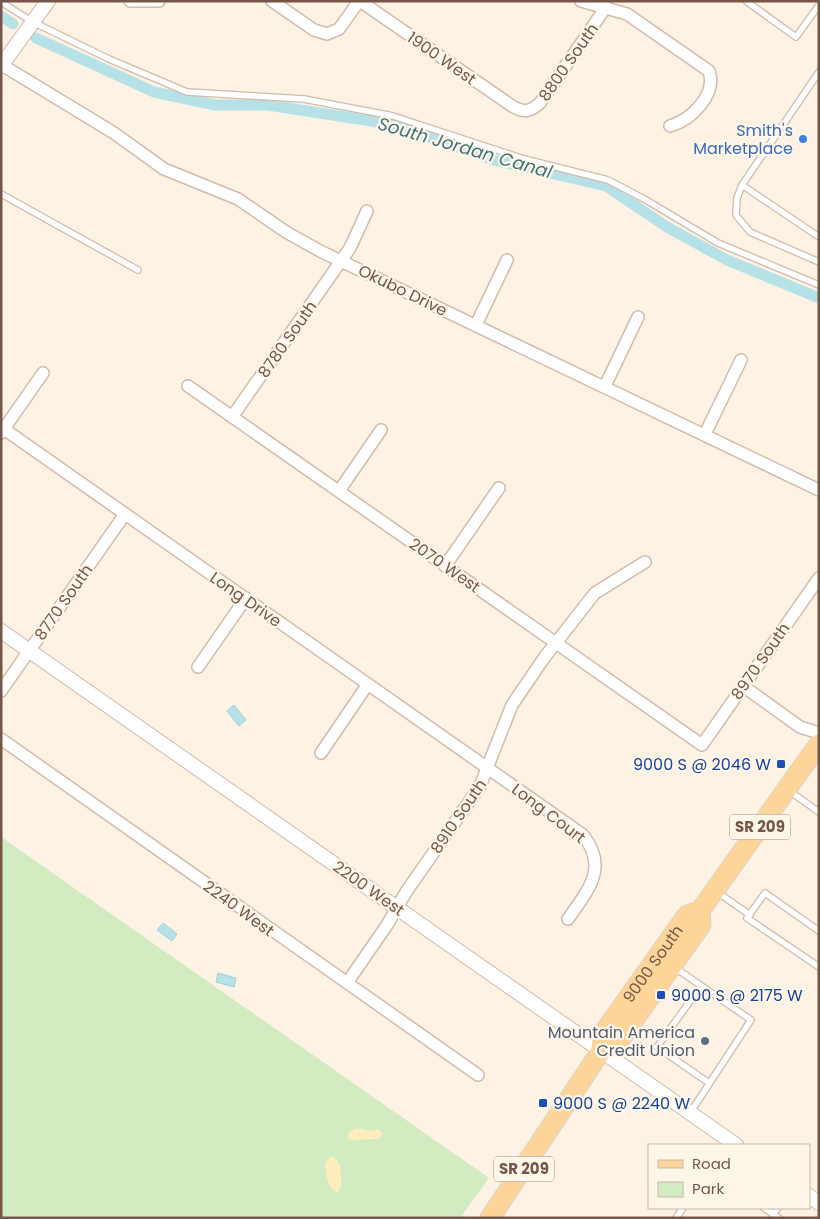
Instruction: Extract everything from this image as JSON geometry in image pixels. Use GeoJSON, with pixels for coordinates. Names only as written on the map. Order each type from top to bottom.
{"type":"FeatureCollection","features":[{"type":"Feature","properties":{"kind":"main road","name":"9000 South"},"geometry":{"type":"LineString","coordinates":[[490,1218],[601,1051],[602,1035],[687,915],[700,911],[819,744]]}},
{"type":"Feature","properties":{"kind":"main road","name":"9000 South"},"geometry":{"type":"LineString","coordinates":[[601,1051],[616,1045],[701,925],[700,911]]}},
{"type":"Feature","properties":{"kind":"street"},"geometry":{"type":"LineString","coordinates":[[1,65],[48,1]]}},
{"type":"Feature","properties":{"kind":"street"},"geometry":{"type":"LineString","coordinates":[[130,1],[159,1]]}},
{"type":"Feature","properties":{"kind":"street"},"geometry":{"type":"LineString","coordinates":[[276,4],[320,33],[334,33],[360,1]]}},
{"type":"Feature","properties":{"kind":"street","name":"1900 West"},"geometry":{"type":"LineString","coordinates":[[360,1],[512,106],[525,111]]}},
{"type":"Feature","properties":{"kind":"street"},"geometry":{"type":"LineString","coordinates":[[581,1],[627,14],[709,71],[711,78],[708,92],[691,116],[682,122],[670,126]]}},
{"type":"Feature","properties":{"kind":"street","name":"8800 South"},"geometry":{"type":"LineString","coordinates":[[525,111],[533,109],[540,103],[606,7]]}},
{"type":"Feature","properties":{"kind":"street","name":"Okubo Drive"},"geometry":{"type":"LineString","coordinates":[[1,65],[114,132],[164,169],[223,191],[286,232],[342,261],[819,490]]}},
{"type":"Feature","properties":{"kind":"street","name":"8780 South"},"geometry":{"type":"LineString","coordinates":[[232,417],[342,261],[367,211]]}},
{"type":"Feature","properties":{"kind":"street"},"geometry":{"type":"LineString","coordinates":[[476,325],[507,260]]}},
{"type":"Feature","properties":{"kind":"street"},"geometry":{"type":"LineString","coordinates":[[605,386],[638,317]]}},
{"type":"Feature","properties":{"kind":"street"},"geometry":{"type":"LineString","coordinates":[[705,434],[740,360]]}},
{"type":"Feature","properties":{"kind":"street"},"geometry":{"type":"LineString","coordinates":[[3,431],[44,373]]}},
{"type":"Feature","properties":{"kind":"street","name":"2070 West"},"geometry":{"type":"LineString","coordinates":[[188,386],[702,745]]}},
{"type":"Feature","properties":{"kind":"street"},"geometry":{"type":"LineString","coordinates":[[339,491],[382,430]]}},
{"type":"Feature","properties":{"kind":"street","name":"Long Drive"},"geometry":{"type":"LineString","coordinates":[[3,431],[246,598],[488,768]]}},
{"type":"Feature","properties":{"kind":"street"},"geometry":{"type":"LineString","coordinates":[[445,566],[499,488]]}},
{"type":"Feature","properties":{"kind":"street","name":"8770 South"},"geometry":{"type":"LineString","coordinates":[[1,691],[125,514]]}},
{"type":"Feature","properties":{"kind":"street","name":"8910 South"},"geometry":{"type":"LineString","coordinates":[[347,983],[398,908],[406,892],[480,786],[512,705],[544,658],[557,644],[595,593],[608,583],[645,562]]}},
{"type":"Feature","properties":{"kind":"street","name":"8970 South"},"geometry":{"type":"LineString","coordinates":[[702,745],[819,578]]}},
{"type":"Feature","properties":{"kind":"street"},"geometry":{"type":"LineString","coordinates":[[198,667],[246,598]]}},
{"type":"Feature","properties":{"kind":"street","name":"2200 West"},"geometry":{"type":"LineString","coordinates":[[1,631],[690,1113],[731,1144]]}},
{"type":"Feature","properties":{"kind":"street"},"geometry":{"type":"LineString","coordinates":[[321,753],[368,684]]}},
{"type":"Feature","properties":{"kind":"street"},"geometry":{"type":"LineString","coordinates":[[743,686],[800,727],[819,733]]}},
{"type":"Feature","properties":{"kind":"street","name":"2240 West"},"geometry":{"type":"LineString","coordinates":[[1,739],[478,1075]]}},
{"type":"Feature","properties":{"kind":"street","name":"Long Court"},"geometry":{"type":"LineString","coordinates":[[488,768],[572,827],[590,844],[596,862],[595,875],[568,919]]}},
{"type":"Feature","properties":{"kind":"lane"},"geometry":{"type":"LineString","coordinates":[[746,1],[796,37],[819,5]]}},
{"type":"Feature","properties":{"kind":"lane"},"geometry":{"type":"LineString","coordinates":[[1,2],[33,22],[109,59],[187,92],[304,99],[393,116],[524,159],[608,180],[646,200],[718,244],[819,285]]}},
{"type":"Feature","properties":{"kind":"lane"},"geometry":{"type":"LineString","coordinates":[[819,72],[742,184],[737,198],[736,214],[750,232],[819,262]]}},
{"type":"Feature","properties":{"kind":"lane"},"geometry":{"type":"LineString","coordinates":[[742,184],[819,237]]}},
{"type":"Feature","properties":{"kind":"lane"},"geometry":{"type":"LineString","coordinates":[[1,194],[138,270]]}},
{"type":"Feature","properties":{"kind":"lane"},"geometry":{"type":"LineString","coordinates":[[786,790],[819,812]]}},
{"type":"Feature","properties":{"kind":"lane"},"geometry":{"type":"LineString","coordinates":[[715,890],[750,915]]}},
{"type":"Feature","properties":{"kind":"lane"},"geometry":{"type":"LineString","coordinates":[[819,931],[765,893],[747,918],[819,967]]}},
{"type":"Feature","properties":{"kind":"lane"},"geometry":{"type":"LineString","coordinates":[[672,966],[751,1020],[690,1113]]}},
{"type":"Feature","properties":{"kind":"lane"},"geometry":{"type":"LineString","coordinates":[[701,986],[657,1047],[709,1083]]}},
{"type":"Feature","properties":{"kind":"lane"},"geometry":{"type":"LineString","coordinates":[[766,1209],[776,1216]]}},
{"type":"Feature","properties":{"kind":"path"},"geometry":{"type":"LineString","coordinates":[[807,1218],[810,1214]]}},
{"type":"Feature","properties":{"kind":"green space"},"geometry":{"type":"Polygon","coordinates":[[[1,837],[489,1178],[460,1218],[1,1218],[1,837]]]}},
{"type":"Feature","properties":{"kind":"sand"},"geometry":{"type":"Polygon","coordinates":[[[356,1128],[370,1131],[378,1129],[383,1134],[379,1139],[350,1140],[348,1138],[349,1132],[356,1128]]]}},
{"type":"Feature","properties":{"kind":"sand"},"geometry":{"type":"Polygon","coordinates":[[[331,1156],[338,1161],[341,1169],[341,1188],[337,1193],[329,1184],[326,1171],[325,1163],[331,1156]]]}},
{"type":"Feature","properties":{"kind":"water"},"geometry":{"type":"Polygon","coordinates":[[[234,705],[246,720],[239,726],[227,711],[234,705]]]}},
{"type":"Feature","properties":{"kind":"water"},"geometry":{"type":"Polygon","coordinates":[[[163,923],[177,934],[172,941],[157,930],[163,923]]]}},
{"type":"Feature","properties":{"kind":"water"},"geometry":{"type":"Polygon","coordinates":[[[218,973],[236,978],[234,987],[216,982],[218,973]]]}},
{"type":"Feature","properties":{"kind":"waterway","name":"South Jordan Canal"},"geometry":{"type":"LineString","coordinates":[[1,16],[13,24]]}},
{"type":"Feature","properties":{"kind":"waterway","name":"South Jordan Canal"},"geometry":{"type":"LineString","coordinates":[[36,38],[154,92],[215,105],[268,105],[397,125],[494,160],[606,186],[667,227],[727,260],[819,298]]}},
{"type":"Feature","properties":{"kind":"place","name":"Smith's Marketplace"},"geometry":{"type":"Point","coordinates":[803,139]}},
{"type":"Feature","properties":{"kind":"place","name":"9000 S @ 2046 W"},"geometry":{"type":"Point","coordinates":[781,764]}},
{"type":"Feature","properties":{"kind":"place","name":"9000 S @ 2175 W"},"geometry":{"type":"Point","coordinates":[661,995]}},
{"type":"Feature","properties":{"kind":"place","name":"Mountain America Credit Union"},"geometry":{"type":"Point","coordinates":[705,1041]}},
{"type":"Feature","properties":{"kind":"place","name":"9000 S @ 2240 W"},"geometry":{"type":"Point","coordinates":[543,1103]}}]}
